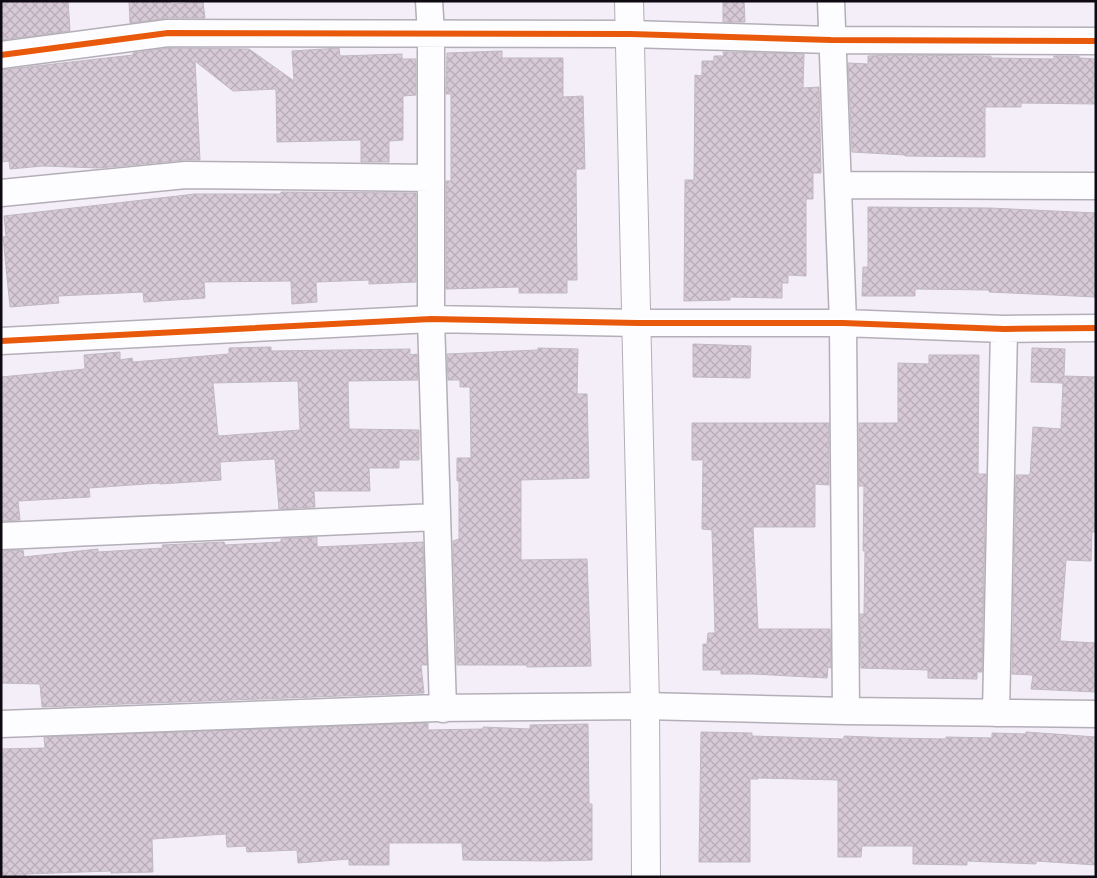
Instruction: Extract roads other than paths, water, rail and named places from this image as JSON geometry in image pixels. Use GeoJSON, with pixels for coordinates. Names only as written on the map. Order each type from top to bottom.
{"type":"FeatureCollection","features":[{"type":"Feature","properties":{"kind":"street"},"geometry":{"type":"LineString","coordinates":[[429,1],[431,33],[432,319],[443,708]]}},
{"type":"Feature","properties":{"kind":"street"},"geometry":{"type":"LineString","coordinates":[[629,1],[638,323],[646,877]]}},
{"type":"Feature","properties":{"kind":"street"},"geometry":{"type":"LineString","coordinates":[[831,1],[831,40],[844,323],[846,711]]}},
{"type":"Feature","properties":{"kind":"street"},"geometry":{"type":"LineString","coordinates":[[1,55],[168,33],[630,34],[831,40],[1096,42]]}},
{"type":"Feature","properties":{"kind":"street"},"geometry":{"type":"LineString","coordinates":[[1,193],[186,175],[431,178]]}},
{"type":"Feature","properties":{"kind":"street"},"geometry":{"type":"LineString","coordinates":[[839,184],[1096,186]]}},
{"type":"Feature","properties":{"kind":"street"},"geometry":{"type":"LineString","coordinates":[[1,341],[432,319],[638,323],[844,323],[1004,329],[1096,328]]}},
{"type":"Feature","properties":{"kind":"street"},"geometry":{"type":"LineString","coordinates":[[996,713],[1004,329]]}},
{"type":"Feature","properties":{"kind":"street"},"geometry":{"type":"LineString","coordinates":[[1,536],[437,517]]}},
{"type":"Feature","properties":{"kind":"street"},"geometry":{"type":"LineString","coordinates":[[1,724],[443,708],[645,706],[1096,714]]}}]}
